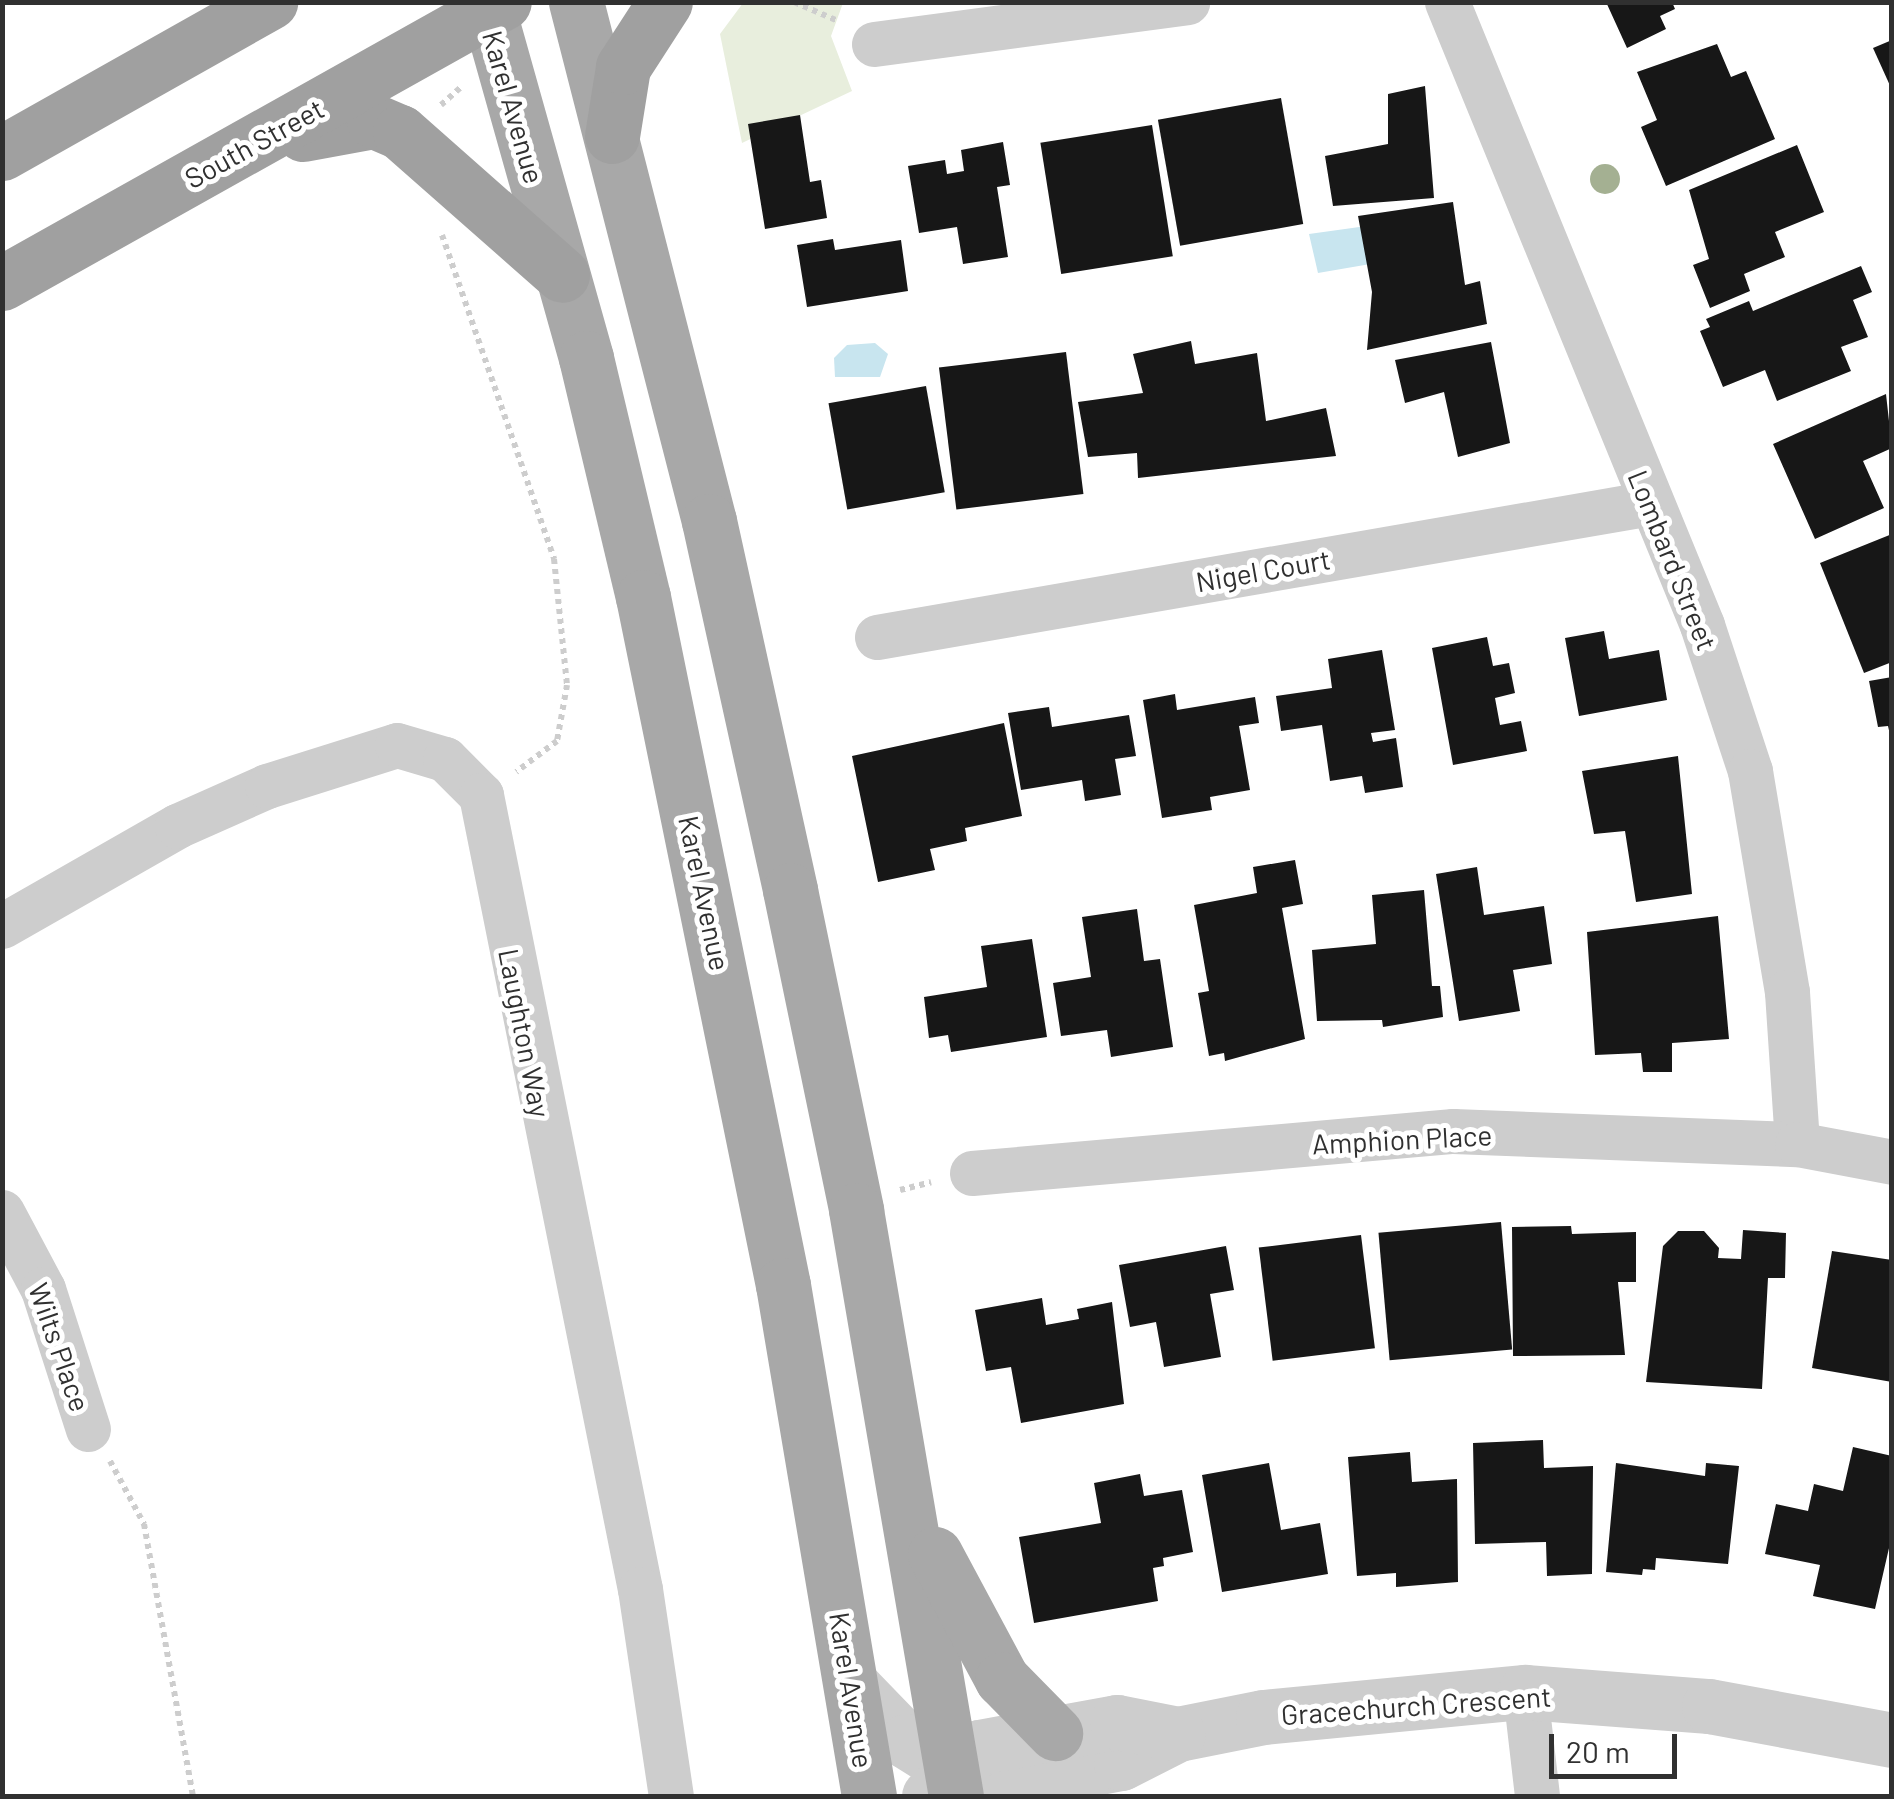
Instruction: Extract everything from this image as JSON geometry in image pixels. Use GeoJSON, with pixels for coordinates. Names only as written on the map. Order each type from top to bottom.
{"type":"FeatureCollection","features":[{"type":"Feature","properties":{"kind":"highway"},"geometry":{"type":"LineString","coordinates":[[116,91],[208,2]]}},
{"type":"Feature","properties":{"kind":"highway"},"geometry":{"type":"LineString","coordinates":[[2,153],[270,2]]}},
{"type":"Feature","properties":{"kind":"highway"},"geometry":{"type":"LineString","coordinates":[[612,136],[623,67],[665,2]]}},
{"type":"Feature","properties":{"kind":"highway","name":"South Street"},"geometry":{"type":"LineString","coordinates":[[2,284],[493,6]]}},
{"type":"Feature","properties":{"kind":"highway"},"geometry":{"type":"LineString","coordinates":[[236,152],[374,121],[400,132],[562,275]]}},
{"type":"Feature","properties":{"kind":"main road"},"geometry":{"type":"LineString","coordinates":[[576,2],[709,522],[790,890],[906,1498],[945,1789]]}},
{"type":"Feature","properties":{"kind":"main road","name":"Karel Avenue"},"geometry":{"type":"LineString","coordinates":[[493,6],[643,597],[743,1070],[869,1796]]}},
{"type":"Feature","properties":{"kind":"main road"},"geometry":{"type":"LineString","coordinates":[[906,1498],[976,1639],[1002,1679],[1055,1733]]}},
{"type":"Feature","properties":{"kind":"street"},"geometry":{"type":"LineString","coordinates":[[874,44],[1187,2]]}},
{"type":"Feature","properties":{"kind":"street","name":"Lombard Street"},"geometry":{"type":"LineString","coordinates":[[1447,2],[1702,626],[1750,771],[1787,992],[1797,1144]]}},
{"type":"Feature","properties":{"kind":"street","name":"Nigel Court"},"geometry":{"type":"LineString","coordinates":[[876,637],[1650,504]]}},
{"type":"Feature","properties":{"kind":"street"},"geometry":{"type":"LineString","coordinates":[[2,926],[176,826],[267,786],[396,746],[445,759],[480,795]]}},
{"type":"Feature","properties":{"kind":"street","name":"Laughton Way"},"geometry":{"type":"LineString","coordinates":[[480,795],[640,1589],[671,1796]]}},
{"type":"Feature","properties":{"kind":"street","name":"Amphion Place"},"geometry":{"type":"LineString","coordinates":[[972,1172],[1453,1131],[1797,1144],[1892,1162]]}},
{"type":"Feature","properties":{"kind":"street","name":"Wilts Place"},"geometry":{"type":"LineString","coordinates":[[2,1212],[43,1289],[88,1429]]}},
{"type":"Feature","properties":{"kind":"street","name":"Gracechurch Crescent"},"geometry":{"type":"LineString","coordinates":[[851,1684],[945,1789],[983,1789],[1121,1763],[1178,1734],[1357,1704],[1526,1692],[1709,1706],[1892,1740]]}},
{"type":"Feature","properties":{"kind":"street"},"geometry":{"type":"LineString","coordinates":[[1526,1692],[1536,1796]]}},
{"type":"Feature","properties":{"kind":"street","name":"Gracechurch Crescent"},"geometry":{"type":"LineString","coordinates":[[945,1789],[978,1747],[1117,1722],[1178,1734]]}},
{"type":"Feature","properties":{"kind":"path"},"geometry":{"type":"LineString","coordinates":[[438,224],[554,559],[567,684],[557,741],[480,795]]}},
{"type":"Feature","properties":{"kind":"path"},"geometry":{"type":"LineString","coordinates":[[88,1429],[144,1524],[194,1796]]}},
{"type":"Feature","properties":{"kind":"green space"},"geometry":{"type":"Polygon","coordinates":[[[743,3],[843,3],[831,36],[852,91],[742,143],[720,34],[743,3]]]}},
{"type":"Feature","properties":{"kind":"water"},"geometry":{"type":"Polygon","coordinates":[[[1381,224],[1382,262],[1318,273],[1309,234],[1381,224]]]}},
{"type":"Feature","properties":{"kind":"water"},"geometry":{"type":"Polygon","coordinates":[[[875,343],[888,354],[880,377],[835,377],[834,358],[847,345],[875,343]]]}},
{"type":"Feature","properties":{"kind":"building"},"geometry":{"type":"Polygon","coordinates":[[[1606,2],[1672,2],[1675,9],[1660,16],[1666,29],[1627,48],[1606,2]]]}},
{"type":"Feature","properties":{"kind":"building"},"geometry":{"type":"Polygon","coordinates":[[[1892,40],[1892,90],[1873,48],[1892,40]]]}},
{"type":"Feature","properties":{"kind":"building"},"geometry":{"type":"Polygon","coordinates":[[[1717,44],[1731,77],[1746,71],[1775,139],[1666,186],[1641,127],[1657,120],[1637,72],[1717,44]]]}},
{"type":"Feature","properties":{"kind":"building"},"geometry":{"type":"Polygon","coordinates":[[[1425,86],[1434,198],[1333,206],[1325,156],[1388,144],[1388,94],[1425,86]]]}},
{"type":"Feature","properties":{"kind":"building"},"geometry":{"type":"Polygon","coordinates":[[[1281,98],[1303,224],[1180,246],[1158,120],[1281,98]]]}},
{"type":"Feature","properties":{"kind":"building"},"geometry":{"type":"Polygon","coordinates":[[[800,115],[810,182],[821,180],[827,218],[765,229],[748,124],[800,115]]]}},
{"type":"Feature","properties":{"kind":"building"},"geometry":{"type":"Polygon","coordinates":[[[1152,125],[1173,256],[1061,274],[1040,143],[1152,125]]]}},
{"type":"Feature","properties":{"kind":"building"},"geometry":{"type":"Polygon","coordinates":[[[1003,142],[1010,185],[997,187],[1008,257],[963,264],[957,227],[919,233],[908,166],[945,160],[947,174],[964,171],[961,150],[1003,142]]]}},
{"type":"Feature","properties":{"kind":"building"},"geometry":{"type":"Polygon","coordinates":[[[1797,145],[1824,212],[1775,232],[1785,257],[1744,274],[1750,291],[1710,308],[1693,265],[1709,259],[1689,190],[1797,145]]]}},
{"type":"Feature","properties":{"kind":"building"},"geometry":{"type":"Polygon","coordinates":[[[1453,202],[1465,285],[1480,281],[1487,324],[1367,350],[1372,292],[1358,216],[1453,202]]]}},
{"type":"Feature","properties":{"kind":"building"},"geometry":{"type":"Polygon","coordinates":[[[833,239],[835,250],[901,240],[908,291],[807,307],[797,245],[833,239]]]}},
{"type":"Feature","properties":{"kind":"building"},"geometry":{"type":"Polygon","coordinates":[[[1861,266],[1872,292],[1853,300],[1868,337],[1841,347],[1851,371],[1777,401],[1765,370],[1723,387],[1700,331],[1710,327],[1706,319],[1749,301],[1753,311],[1861,266]]]}},
{"type":"Feature","properties":{"kind":"building"},"geometry":{"type":"Polygon","coordinates":[[[1191,341],[1195,364],[1257,353],[1266,421],[1326,408],[1336,456],[1138,478],[1137,453],[1088,457],[1078,402],[1143,393],[1133,354],[1191,341]]]}},
{"type":"Feature","properties":{"kind":"building"},"geometry":{"type":"Polygon","coordinates":[[[1491,342],[1510,443],[1458,457],[1444,392],[1405,403],[1395,360],[1491,342]]]}},
{"type":"Feature","properties":{"kind":"building"},"geometry":{"type":"Polygon","coordinates":[[[1066,352],[1083,494],[956,510],[939,368],[1066,352]]]}},
{"type":"Feature","properties":{"kind":"building"},"geometry":{"type":"Polygon","coordinates":[[[926,386],[945,492],[847,510],[829,403],[926,386]]]}},
{"type":"Feature","properties":{"kind":"building"},"geometry":{"type":"Polygon","coordinates":[[[1886,394],[1892,448],[1863,461],[1884,508],[1815,539],[1773,444],[1886,394]]]}},
{"type":"Feature","properties":{"kind":"building"},"geometry":{"type":"Polygon","coordinates":[[[1892,534],[1892,662],[1864,673],[1820,563],[1892,534]]]}},
{"type":"Feature","properties":{"kind":"building"},"geometry":{"type":"Polygon","coordinates":[[[1604,631],[1609,659],[1659,650],[1667,700],[1579,716],[1565,638],[1604,631]]]}},
{"type":"Feature","properties":{"kind":"building"},"geometry":{"type":"Polygon","coordinates":[[[1487,637],[1493,666],[1509,663],[1515,693],[1495,698],[1500,725],[1521,721],[1527,751],[1453,765],[1432,648],[1487,637]]]}},
{"type":"Feature","properties":{"kind":"building"},"geometry":{"type":"Polygon","coordinates":[[[1382,650],[1395,730],[1371,733],[1373,742],[1396,738],[1403,787],[1365,793],[1362,776],[1330,781],[1322,725],[1281,731],[1276,696],[1332,688],[1328,659],[1382,650]]]}},
{"type":"Feature","properties":{"kind":"building"},"geometry":{"type":"Polygon","coordinates":[[[1892,677],[1890,735],[1888,726],[1878,727],[1869,681],[1892,677]]]}},
{"type":"Feature","properties":{"kind":"building"},"geometry":{"type":"Polygon","coordinates":[[[1175,694],[1177,710],[1255,697],[1259,723],[1239,726],[1250,790],[1210,797],[1212,810],[1162,818],[1143,700],[1175,694]]]}},
{"type":"Feature","properties":{"kind":"building"},"geometry":{"type":"Polygon","coordinates":[[[1049,707],[1052,727],[1129,715],[1136,756],[1115,759],[1121,795],[1085,801],[1082,780],[1021,790],[1008,713],[1049,707]]]}},
{"type":"Feature","properties":{"kind":"building"},"geometry":{"type":"Polygon","coordinates":[[[1004,723],[1022,816],[965,828],[967,841],[930,849],[935,870],[878,882],[852,756],[1004,723]]]}},
{"type":"Feature","properties":{"kind":"building"},"geometry":{"type":"Polygon","coordinates":[[[1678,756],[1692,894],[1636,902],[1625,831],[1594,834],[1582,771],[1678,756]]]}},
{"type":"Feature","properties":{"kind":"building"},"geometry":{"type":"Polygon","coordinates":[[[1295,860],[1303,904],[1282,908],[1305,1039],[1225,1061],[1224,1053],[1209,1056],[1198,993],[1209,991],[1194,905],[1257,893],[1253,867],[1295,860]]]}},
{"type":"Feature","properties":{"kind":"building"},"geometry":{"type":"Polygon","coordinates":[[[1477,867],[1484,915],[1544,906],[1552,964],[1513,970],[1520,1011],[1459,1021],[1436,874],[1477,867]]]}},
{"type":"Feature","properties":{"kind":"building"},"geometry":{"type":"Polygon","coordinates":[[[1424,890],[1432,986],[1440,986],[1443,1017],[1383,1027],[1382,1020],[1317,1021],[1312,950],[1376,944],[1372,895],[1424,890]]]}},
{"type":"Feature","properties":{"kind":"building"},"geometry":{"type":"Polygon","coordinates":[[[1137,909],[1144,961],[1160,959],[1173,1047],[1111,1057],[1107,1030],[1061,1036],[1053,983],[1091,977],[1082,917],[1137,909]]]}},
{"type":"Feature","properties":{"kind":"building"},"geometry":{"type":"Polygon","coordinates":[[[1718,916],[1729,1039],[1672,1043],[1672,1072],[1643,1072],[1641,1053],[1595,1055],[1587,932],[1718,916]]]}},
{"type":"Feature","properties":{"kind":"building"},"geometry":{"type":"Polygon","coordinates":[[[1032,939],[1047,1037],[951,1052],[948,1035],[929,1038],[924,997],[987,987],[981,946],[1032,939]]]}},
{"type":"Feature","properties":{"kind":"building"},"geometry":{"type":"Polygon","coordinates":[[[1501,1222],[1512,1350],[1390,1360],[1378,1233],[1501,1222]]]}},
{"type":"Feature","properties":{"kind":"building"},"geometry":{"type":"Polygon","coordinates":[[[1571,1226],[1572,1234],[1636,1232],[1636,1282],[1618,1282],[1625,1355],[1513,1356],[1512,1227],[1571,1226]]]}},
{"type":"Feature","properties":{"kind":"building"},"geometry":{"type":"Polygon","coordinates":[[[1743,1230],[1786,1233],[1785,1278],[1768,1278],[1762,1389],[1646,1382],[1663,1246],[1678,1231],[1704,1231],[1719,1248],[1718,1258],[1741,1259],[1743,1230]]]}},
{"type":"Feature","properties":{"kind":"building"},"geometry":{"type":"Polygon","coordinates":[[[1361,1235],[1375,1348],[1273,1361],[1259,1248],[1361,1235]]]}},
{"type":"Feature","properties":{"kind":"building"},"geometry":{"type":"Polygon","coordinates":[[[1226,1246],[1234,1290],[1210,1294],[1221,1357],[1164,1367],[1156,1322],[1130,1327],[1119,1265],[1226,1246]]]}},
{"type":"Feature","properties":{"kind":"building"},"geometry":{"type":"Polygon","coordinates":[[[1832,1251],[1892,1260],[1892,1382],[1812,1368],[1832,1251]]]}},
{"type":"Feature","properties":{"kind":"building"},"geometry":{"type":"Polygon","coordinates":[[[1042,1298],[1046,1325],[1079,1319],[1077,1309],[1112,1302],[1124,1404],[1021,1423],[1011,1367],[986,1371],[975,1310],[1042,1298]]]}},
{"type":"Feature","properties":{"kind":"building"},"geometry":{"type":"Polygon","coordinates":[[[1543,1440],[1544,1468],[1593,1466],[1592,1574],[1547,1576],[1546,1542],[1475,1544],[1473,1443],[1543,1440]]]}},
{"type":"Feature","properties":{"kind":"building"},"geometry":{"type":"Polygon","coordinates":[[[1853,1447],[1892,1456],[1892,1535],[1875,1609],[1813,1596],[1820,1565],[1765,1554],[1776,1504],[1808,1511],[1814,1484],[1843,1491],[1853,1447]]]}},
{"type":"Feature","properties":{"kind":"building"},"geometry":{"type":"Polygon","coordinates":[[[1410,1452],[1412,1482],[1457,1479],[1458,1582],[1396,1587],[1396,1573],[1357,1576],[1348,1457],[1410,1452]]]}},
{"type":"Feature","properties":{"kind":"building"},"geometry":{"type":"Polygon","coordinates":[[[1269,1463],[1281,1530],[1320,1523],[1328,1574],[1222,1592],[1202,1475],[1269,1463]]]}},
{"type":"Feature","properties":{"kind":"building"},"geometry":{"type":"Polygon","coordinates":[[[1616,1463],[1705,1476],[1706,1463],[1739,1466],[1728,1564],[1656,1558],[1655,1570],[1643,1569],[1642,1575],[1606,1572],[1616,1463]]]}},
{"type":"Feature","properties":{"kind":"building"},"geometry":{"type":"Polygon","coordinates":[[[1140,1474],[1144,1496],[1182,1490],[1193,1552],[1163,1558],[1164,1566],[1153,1568],[1158,1601],[1034,1623],[1019,1537],[1101,1523],[1094,1483],[1140,1474]]]}}]}
